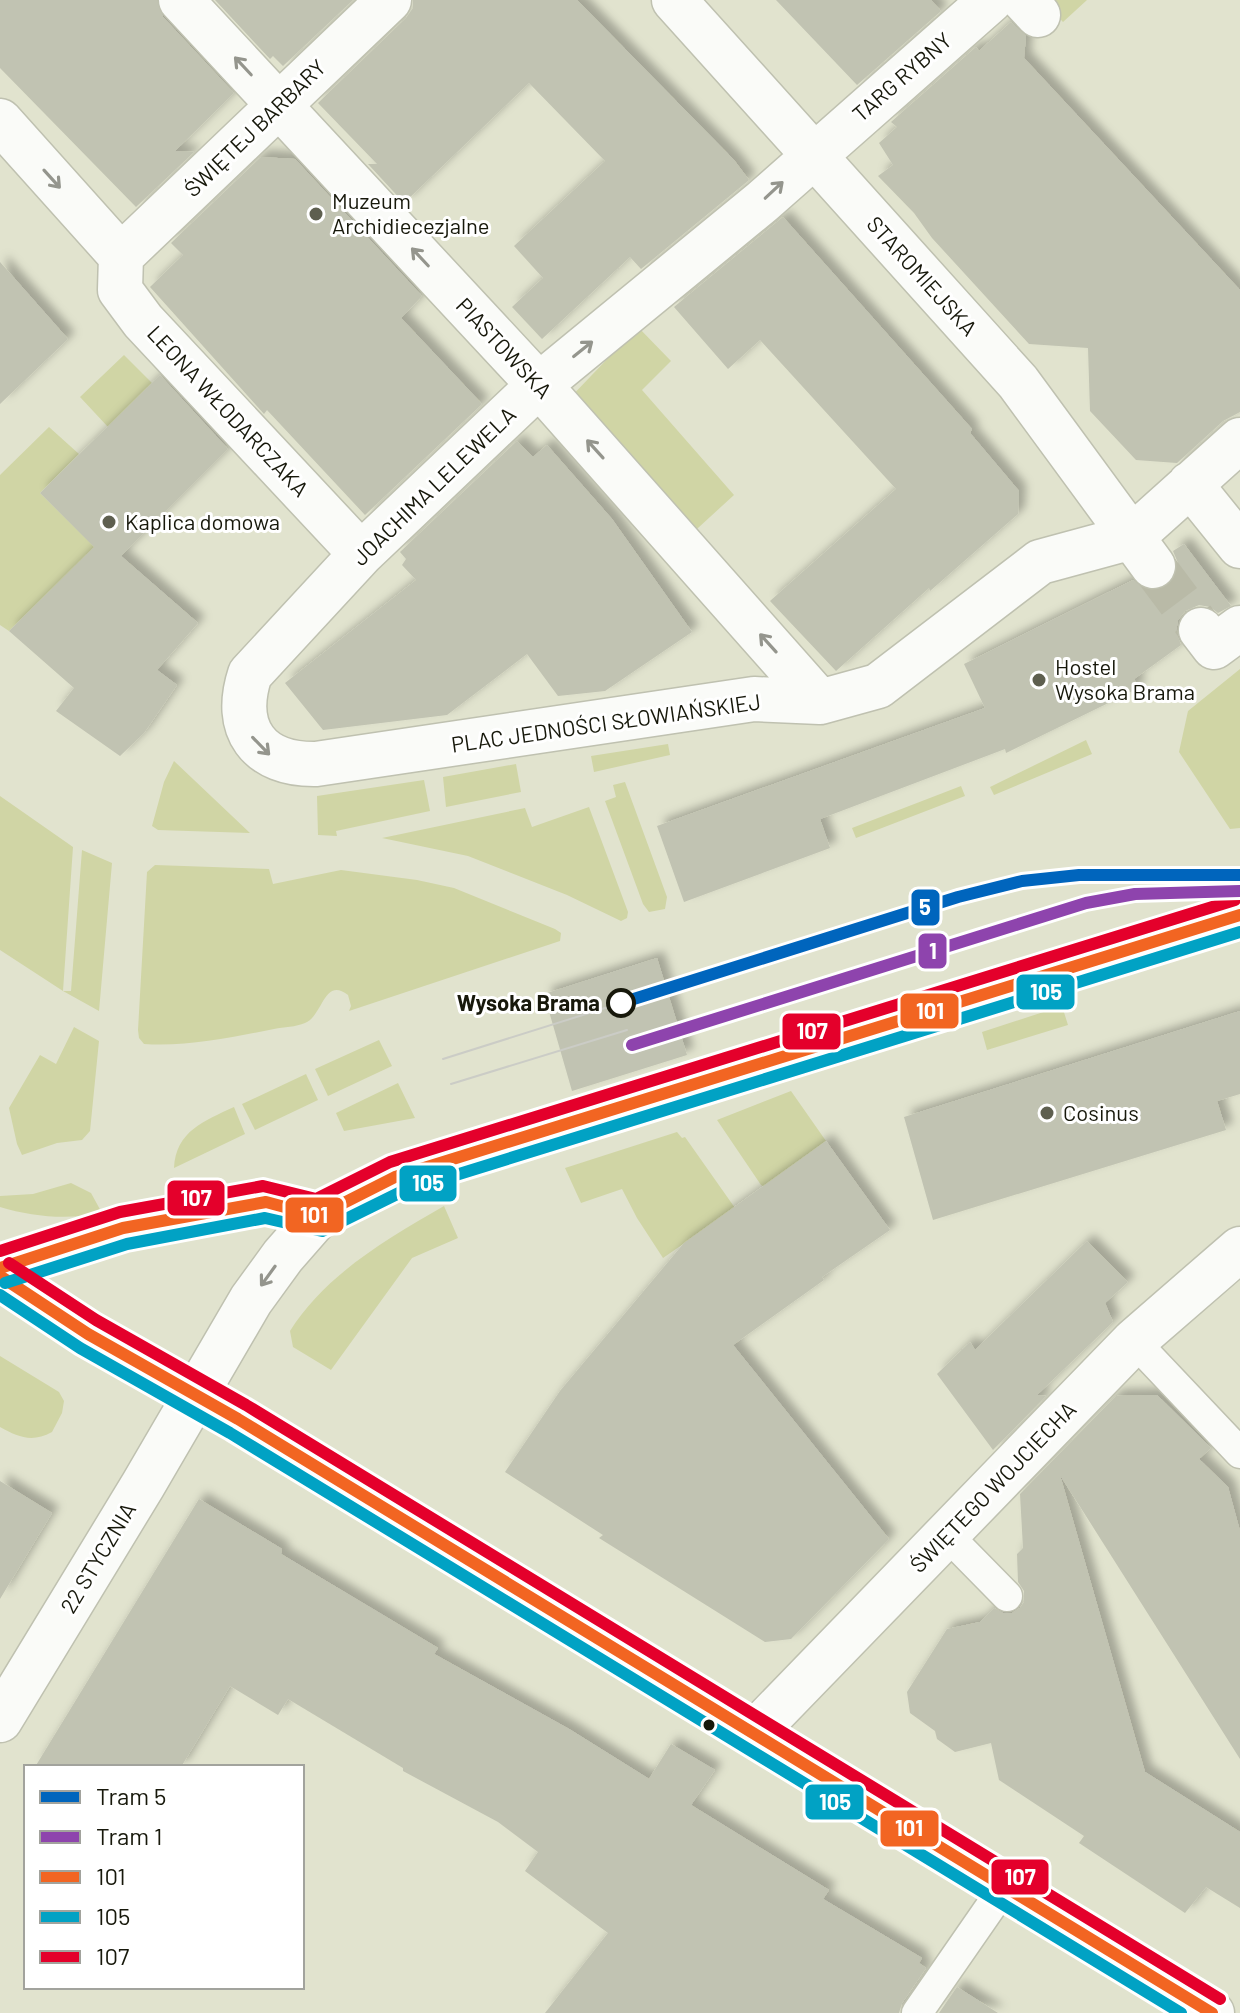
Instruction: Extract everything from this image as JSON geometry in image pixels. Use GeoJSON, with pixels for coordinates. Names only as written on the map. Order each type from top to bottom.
{"type":"FeatureCollection","features":[{"type":"Feature","properties":{"kind":"street","name":"PIASTOWSKA"},"geometry":{"type":"LineString","coordinates":[[181,0],[539,385],[820,702]]}},
{"type":"Feature","properties":{"kind":"street","name":"ŚWIĘTEJ BARBARY"},"geometry":{"type":"LineString","coordinates":[[121,256],[389,0]]}},
{"type":"Feature","properties":{"kind":"street","name":"STAROMIEJSKA"},"geometry":{"type":"LineString","coordinates":[[674,0],[1018,382],[1143,551]]}},
{"type":"Feature","properties":{"kind":"street","name":"TARG RYBNY"},"geometry":{"type":"LineString","coordinates":[[813,154],[978,4]]}},
{"type":"Feature","properties":{"kind":"street"},"geometry":{"type":"LineString","coordinates":[[0,121],[121,256]]}},
{"type":"Feature","properties":{"kind":"street","name":"JOACHIMA LELEWELA"},"geometry":{"type":"LineString","coordinates":[[250,674],[361,554],[539,385],[762,202],[813,154]]}},
{"type":"Feature","properties":{"kind":"street","name":"LEONA WŁODARCZAKA"},"geometry":{"type":"LineString","coordinates":[[121,256],[120,290],[134,329],[361,554]]}},
{"type":"Feature","properties":{"kind":"street"},"geometry":{"type":"LineString","coordinates":[[1143,551],[1190,484],[1240,440]]}},
{"type":"Feature","properties":{"kind":"street"},"geometry":{"type":"LineString","coordinates":[[1190,484],[1240,546]]}},
{"type":"Feature","properties":{"kind":"street","name":"PLAC JEDNOŚCI SŁOWIAŃSKIEJ"},"geometry":{"type":"LineString","coordinates":[[250,674],[243,713],[250,733],[259,747],[271,756],[293,764],[316,764],[754,699],[820,702],[878,686],[1040,562],[1143,551]]}},
{"type":"Feature","properties":{"kind":"street"},"geometry":{"type":"LineString","coordinates":[[194,1394],[251,1300],[283,1256],[318,1216],[395,1177],[1240,915]]}},
{"type":"Feature","properties":{"kind":"street"},"geometry":{"type":"LineString","coordinates":[[0,1268],[123,1228],[266,1202],[318,1216]]}},
{"type":"Feature","properties":{"kind":"street","name":"ŚWIĘTEGO WOJCIECHA"},"geometry":{"type":"LineString","coordinates":[[754,1733],[1134,1341],[1240,1249]]}},
{"type":"Feature","properties":{"kind":"street"},"geometry":{"type":"LineString","coordinates":[[0,1276],[88,1334],[194,1394],[1212,2013]]}},
{"type":"Feature","properties":{"kind":"street","name":"22 STYCZNIA"},"geometry":{"type":"LineString","coordinates":[[0,1720],[12,1673],[143,1485],[194,1394]]}},
{"type":"Feature","properties":{"kind":"lane"},"geometry":{"type":"LineString","coordinates":[[1134,1341],[1240,1453]]}},
{"type":"Feature","properties":{"kind":"lane"},"geometry":{"type":"LineString","coordinates":[[946,1534],[1007,1596]]}},
{"type":"Feature","properties":{"kind":"lane"},"geometry":{"type":"LineString","coordinates":[[917,2013],[1005,1886]]}},
{"type":"Feature","properties":{"kind":"green space"},"geometry":{"type":"Polygon","coordinates":[[[1042,0],[1087,0],[1063,22],[1042,0]]]}},
{"type":"Feature","properties":{"kind":"green space"},"geometry":{"type":"Polygon","coordinates":[[[638,327],[671,361],[642,390],[734,495],[686,539],[566,402],[638,327]]]}},
{"type":"Feature","properties":{"kind":"green space"},"geometry":{"type":"Polygon","coordinates":[[[124,355],[152,383],[108,427],[80,397],[124,355]]]}},
{"type":"Feature","properties":{"kind":"green space"},"geometry":{"type":"Polygon","coordinates":[[[49,427],[79,454],[40,493],[119,571],[52,589],[9,631],[0,625],[0,475],[49,427]]]}},
{"type":"Feature","properties":{"kind":"green space"},"geometry":{"type":"Polygon","coordinates":[[[1240,669],[1240,828],[1230,829],[1179,752],[1188,711],[1240,669]]]}},
{"type":"Feature","properties":{"kind":"green space"},"geometry":{"type":"Polygon","coordinates":[[[1086,740],[1092,754],[994,795],[990,787],[1086,740]]]}},
{"type":"Feature","properties":{"kind":"green space"},"geometry":{"type":"Polygon","coordinates":[[[668,744],[670,755],[594,772],[591,756],[668,744]]]}},
{"type":"Feature","properties":{"kind":"green space"},"geometry":{"type":"Polygon","coordinates":[[[174,761],[250,833],[158,830],[152,826],[164,782],[174,761]]]}},
{"type":"Feature","properties":{"kind":"green space"},"geometry":{"type":"Polygon","coordinates":[[[516,764],[521,792],[446,807],[443,777],[516,764]]]}},
{"type":"Feature","properties":{"kind":"green space"},"geometry":{"type":"Polygon","coordinates":[[[424,780],[430,811],[336,831],[337,836],[318,835],[317,796],[424,780]]]}},
{"type":"Feature","properties":{"kind":"green space"},"geometry":{"type":"Polygon","coordinates":[[[625,782],[667,897],[665,909],[649,912],[643,904],[605,801],[616,797],[613,785],[625,782]]]}},
{"type":"Feature","properties":{"kind":"green space"},"geometry":{"type":"Polygon","coordinates":[[[961,786],[965,796],[856,838],[852,828],[961,786]]]}},
{"type":"Feature","properties":{"kind":"green space"},"geometry":{"type":"Polygon","coordinates":[[[0,796],[73,847],[63,991],[0,950],[0,796]]]}},
{"type":"Feature","properties":{"kind":"green space"},"geometry":{"type":"Polygon","coordinates":[[[589,807],[628,912],[627,918],[621,921],[567,895],[468,856],[382,838],[525,808],[532,827],[589,807]]]}},
{"type":"Feature","properties":{"kind":"green space"},"geometry":{"type":"Polygon","coordinates":[[[82,850],[112,863],[99,1011],[63,991],[71,991],[82,850]]]}},
{"type":"Feature","properties":{"kind":"green space"},"geometry":{"type":"Polygon","coordinates":[[[155,865],[269,869],[273,884],[341,870],[417,880],[454,888],[555,929],[561,933],[560,941],[349,1011],[348,995],[334,990],[311,1019],[298,1025],[193,1043],[144,1044],[138,1030],[147,872],[155,865]]]}},
{"type":"Feature","properties":{"kind":"green space"},"geometry":{"type":"Polygon","coordinates":[[[1062,1006],[1068,1025],[987,1050],[982,1032],[1062,1006]]]}},
{"type":"Feature","properties":{"kind":"green space"},"geometry":{"type":"Polygon","coordinates":[[[74,1027],[99,1041],[90,1131],[82,1140],[57,1143],[22,1155],[9,1108],[40,1055],[56,1064],[74,1027]]]}},
{"type":"Feature","properties":{"kind":"green space"},"geometry":{"type":"Polygon","coordinates":[[[379,1040],[392,1066],[328,1096],[315,1069],[379,1040]]]}},
{"type":"Feature","properties":{"kind":"green space"},"geometry":{"type":"Polygon","coordinates":[[[306,1074],[318,1100],[255,1130],[242,1104],[306,1074]]]}},
{"type":"Feature","properties":{"kind":"green space"},"geometry":{"type":"Polygon","coordinates":[[[398,1083],[415,1118],[344,1131],[336,1113],[398,1083]]]}},
{"type":"Feature","properties":{"kind":"green space"},"geometry":{"type":"Polygon","coordinates":[[[791,1091],[826,1141],[765,1187],[717,1120],[791,1091]]]}},
{"type":"Feature","properties":{"kind":"green space"},"geometry":{"type":"Polygon","coordinates":[[[234,1107],[245,1134],[174,1168],[176,1155],[186,1136],[202,1123],[234,1107]]]}},
{"type":"Feature","properties":{"kind":"green space"},"geometry":{"type":"Polygon","coordinates":[[[677,1132],[682,1138],[685,1137],[735,1208],[663,1258],[622,1189],[581,1203],[565,1168],[677,1132]]]}},
{"type":"Feature","properties":{"kind":"green space"},"geometry":{"type":"Polygon","coordinates":[[[71,1183],[91,1193],[102,1213],[51,1216],[0,1207],[0,1196],[33,1194],[71,1183]]]}},
{"type":"Feature","properties":{"kind":"green space"},"geometry":{"type":"Polygon","coordinates":[[[444,1206],[458,1238],[412,1258],[331,1370],[293,1347],[290,1331],[321,1292],[380,1245],[444,1206]]]}},
{"type":"Feature","properties":{"kind":"green space"},"geometry":{"type":"Polygon","coordinates":[[[0,1356],[59,1392],[64,1401],[62,1413],[52,1432],[25,1437],[0,1427],[0,1356]]]}},
{"type":"Feature","properties":{"kind":"building"},"geometry":{"type":"Polygon","coordinates":[[[0,0],[157,0],[163,17],[234,93],[175,151],[194,152],[136,207],[0,68],[0,0]]]}},
{"type":"Feature","properties":{"kind":"building"},"geometry":{"type":"Polygon","coordinates":[[[215,0],[353,0],[283,66],[273,56],[270,59],[215,0]]]}},
{"type":"Feature","properties":{"kind":"building"},"geometry":{"type":"Polygon","coordinates":[[[413,0],[577,0],[734,160],[749,180],[641,269],[630,257],[542,339],[512,307],[543,278],[514,246],[605,161],[529,83],[404,203],[368,164],[377,164],[318,103],[406,18],[413,8],[413,0]]]}},
{"type":"Feature","properties":{"kind":"building"},"geometry":{"type":"Polygon","coordinates":[[[776,0],[931,0],[941,11],[857,85],[776,0]]]}},
{"type":"Feature","properties":{"kind":"building"},"geometry":{"type":"Polygon","coordinates":[[[1011,22],[1026,36],[1024,58],[1240,290],[1240,412],[1223,421],[1177,463],[1136,460],[1090,411],[1088,348],[1029,344],[878,176],[893,165],[879,143],[897,127],[891,122],[976,47],[979,51],[1011,22]]]}},
{"type":"Feature","properties":{"kind":"building"},"geometry":{"type":"Polygon","coordinates":[[[261,157],[295,159],[422,296],[401,318],[482,404],[365,515],[267,410],[264,414],[150,287],[183,255],[171,243],[261,157]]]}},
{"type":"Feature","properties":{"kind":"building"},"geometry":{"type":"Polygon","coordinates":[[[783,217],[972,429],[970,433],[1019,491],[1018,514],[836,671],[770,601],[896,489],[760,340],[728,369],[674,307],[783,217]]]}},
{"type":"Feature","properties":{"kind":"building"},"geometry":{"type":"Polygon","coordinates":[[[0,262],[68,339],[0,404],[0,262]]]}},
{"type":"Feature","properties":{"kind":"building"},"geometry":{"type":"Polygon","coordinates":[[[160,375],[228,449],[121,556],[198,623],[157,670],[177,685],[144,733],[120,756],[56,711],[74,688],[9,631],[94,547],[40,493],[160,375]]]}},
{"type":"Feature","properties":{"kind":"building"},"geometry":{"type":"Polygon","coordinates":[[[517,441],[533,457],[547,445],[612,519],[692,632],[605,691],[558,696],[527,654],[447,715],[323,730],[285,683],[416,580],[402,565],[406,559],[400,552],[517,441]]]}},
{"type":"Feature","properties":{"kind":"building"},"geometry":{"type":"Polygon","coordinates":[[[1184,544],[1231,606],[1218,613],[1210,607],[1199,605],[1185,611],[1178,620],[1176,632],[1181,645],[1134,679],[1139,688],[1006,753],[1005,749],[820,819],[830,848],[684,902],[657,826],[985,708],[964,664],[1133,580],[1144,589],[1155,591],[1167,587],[1176,575],[1178,563],[1173,551],[1184,544]]]}},
{"type":"Feature","properties":{"kind":"building"},"geometry":{"type":"Polygon","coordinates":[[[657,958],[687,1055],[572,1091],[544,994],[657,958]]]}},
{"type":"Feature","properties":{"kind":"building"},"geometry":{"type":"Polygon","coordinates":[[[1240,1011],[1240,1094],[1217,1101],[1226,1130],[933,1220],[904,1117],[1240,1011]]]}},
{"type":"Feature","properties":{"kind":"building"},"geometry":{"type":"Polygon","coordinates":[[[826,1141],[890,1230],[733,1345],[889,1539],[791,1639],[765,1642],[599,1538],[603,1535],[505,1472],[560,1391],[684,1243],[826,1141]]]}},
{"type":"Feature","properties":{"kind":"building"},"geometry":{"type":"Polygon","coordinates":[[[1087,1241],[1128,1282],[1105,1303],[1113,1322],[1037,1395],[1046,1396],[993,1450],[937,1374],[970,1342],[975,1350],[1087,1241]]]}},
{"type":"Feature","properties":{"kind":"building"},"geometry":{"type":"Polygon","coordinates":[[[1157,1395],[1211,1448],[1199,1459],[1228,1487],[1240,1531],[1240,1759],[1060,1475],[1145,1772],[1240,1832],[1240,1908],[1206,1887],[1185,1913],[1079,1843],[1084,1836],[999,1780],[991,1743],[955,1752],[937,1739],[935,1731],[910,1713],[907,1692],[947,1629],[980,1622],[994,1608],[1003,1613],[1012,1613],[1024,1602],[1024,1591],[1018,1582],[1017,1554],[1023,1548],[1020,1494],[1116,1396],[1157,1395]]]}},
{"type":"Feature","properties":{"kind":"building"},"geometry":{"type":"Polygon","coordinates":[[[0,1481],[52,1513],[0,1599],[0,1481]]]}},
{"type":"Feature","properties":{"kind":"building"},"geometry":{"type":"Polygon","coordinates":[[[199,1499],[282,1549],[281,1554],[438,1648],[434,1654],[569,1729],[649,1779],[671,1744],[715,1770],[691,1805],[829,1890],[823,1899],[922,1958],[919,1963],[926,1968],[902,2003],[899,2013],[545,2013],[608,1933],[525,1871],[538,1852],[498,1822],[403,1771],[403,1768],[288,1699],[278,1715],[230,1686],[182,1765],[36,1765],[199,1499]]]}},
{"type":"Feature","properties":{"kind":"building"},"geometry":{"type":"Polygon","coordinates":[[[957,1987],[998,2013],[939,2013],[957,1987]]]}},
{"type":"Feature","properties":{"kind":"tunnel"},"geometry":{"type":"LineString","coordinates":[[1153,566],[1201,630]]}},
{"type":"Feature","properties":{"kind":"tram line","name":"5"},"geometry":{"type":"LineString","coordinates":[[621,1003],[958,897],[1022,881],[1079,875],[1240,875]]}},
{"type":"Feature","properties":{"kind":"tram line","name":"1"},"geometry":{"type":"LineString","coordinates":[[632,1045],[1086,903],[1135,894],[1240,891]]}},
{"type":"Feature","properties":{"kind":"tram line"},"geometry":{"type":"LineString","coordinates":[[443,1059],[621,1003]]}},
{"type":"Feature","properties":{"kind":"tram line"},"geometry":{"type":"LineString","coordinates":[[451,1084],[627,1030]]}},
{"type":"Feature","properties":{"kind":"transit line","name":"107"},"geometry":{"type":"LineString","coordinates":[[0,1251],[120,1212],[263,1186],[316,1199],[390,1162],[1235,900]]}},
{"type":"Feature","properties":{"kind":"transit line","name":"101"},"geometry":{"type":"LineString","coordinates":[[0,1268],[123,1228],[266,1202],[318,1216],[395,1177],[1240,915]]}},
{"type":"Feature","properties":{"kind":"transit line","name":"105"},"geometry":{"type":"LineString","coordinates":[[5,1283],[127,1244],[265,1218],[322,1231],[401,1192],[1240,932]]}},
{"type":"Feature","properties":{"kind":"transit line","name":"107"},"geometry":{"type":"LineString","coordinates":[[9,1263],[96,1320],[246,1405],[1220,1999]]}},
{"type":"Feature","properties":{"kind":"transit line","name":"101"},"geometry":{"type":"LineString","coordinates":[[0,1276],[88,1334],[238,1419],[1212,2013]]}},
{"type":"Feature","properties":{"kind":"transit line","name":"105"},"geometry":{"type":"LineString","coordinates":[[0,1295],[80,1348],[230,1433],[1181,2013]]}},
{"type":"Feature","properties":{"kind":"place","name":"Muzeum Archidiecezjalne"},"geometry":{"type":"Point","coordinates":[316,214]}},
{"type":"Feature","properties":{"kind":"place","name":"Kaplica domowa"},"geometry":{"type":"Point","coordinates":[109,522]}},
{"type":"Feature","properties":{"kind":"place","name":"Hostel Wysoka Brama"},"geometry":{"type":"Point","coordinates":[1039,680]}},
{"type":"Feature","properties":{"kind":"place","name":"Wysoka Brama"},"geometry":{"type":"Point","coordinates":[621,1003]}},
{"type":"Feature","properties":{"kind":"place","name":"Cosinus"},"geometry":{"type":"Point","coordinates":[1047,1113]}}]}
